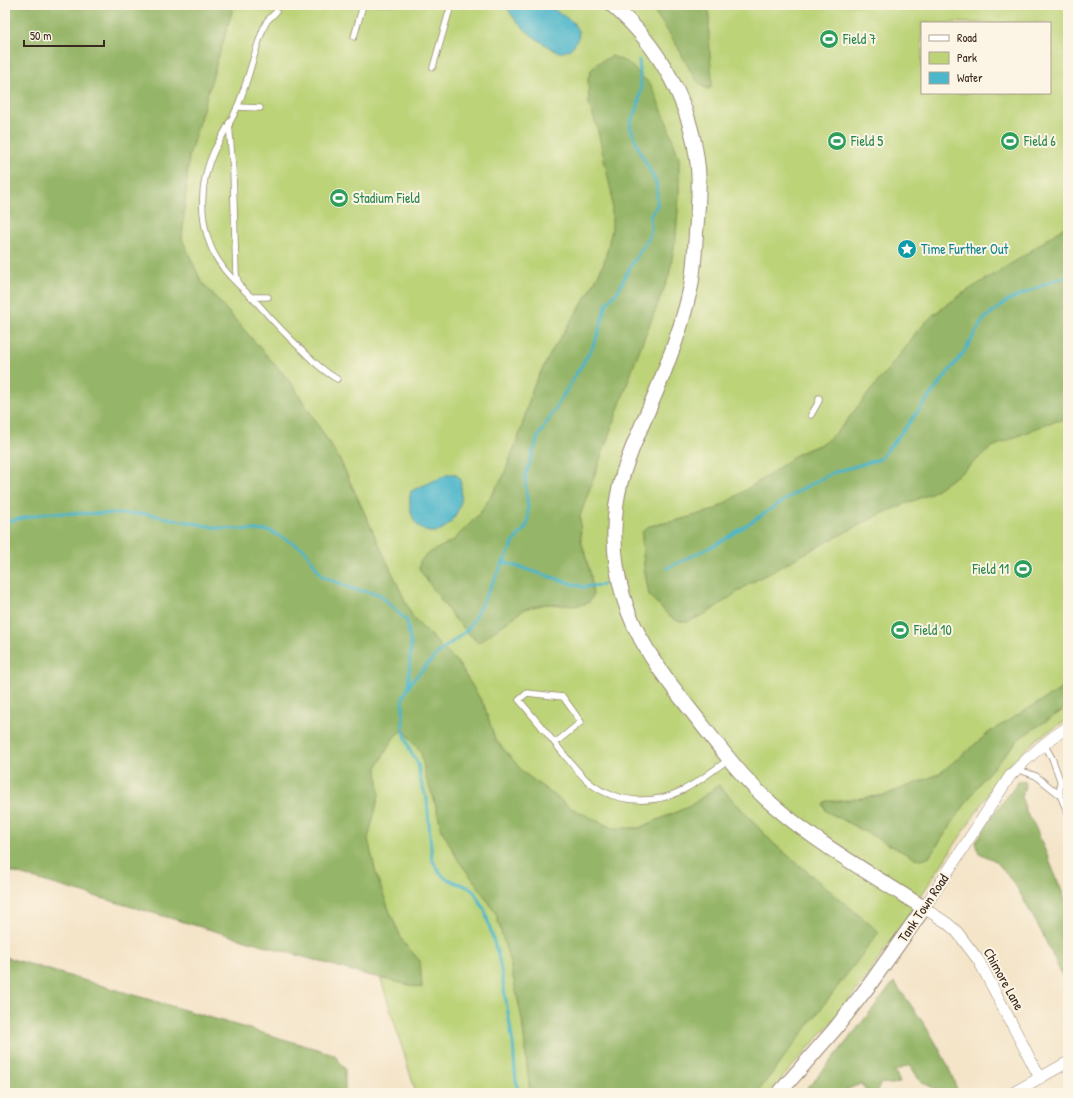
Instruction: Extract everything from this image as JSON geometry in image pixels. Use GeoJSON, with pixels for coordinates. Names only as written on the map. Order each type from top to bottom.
{"type":"FeatureCollection","features":[{"type":"Feature","properties":{"kind":"street"},"geometry":{"type":"LineString","coordinates":[[612,5],[632,24],[651,46],[670,76],[679,94],[694,142],[698,185],[693,272],[686,305],[667,364],[632,449],[620,488],[615,523],[615,552],[617,569],[629,614],[644,646],[670,683],[729,758],[759,792],[794,822],[822,842],[924,908]]}},
{"type":"Feature","properties":{"kind":"street","name":"Tank Town Road"},"geometry":{"type":"LineString","coordinates":[[780,1093],[835,1029],[870,984],[924,908],[1002,788],[1017,769],[1044,744],[1068,727]]}},
{"type":"Feature","properties":{"kind":"street","name":"Chimore Lane"},"geometry":{"type":"LineString","coordinates":[[924,908],[947,923],[957,932],[979,961],[1040,1078]]}},
{"type":"Feature","properties":{"kind":"street"},"geometry":{"type":"LineString","coordinates":[[1013,1093],[1068,1062]]}},
{"type":"Feature","properties":{"kind":"lane"},"geometry":{"type":"LineString","coordinates":[[354,37],[363,5]]}},
{"type":"Feature","properties":{"kind":"lane"},"geometry":{"type":"LineString","coordinates":[[433,67],[451,5]]}},
{"type":"Feature","properties":{"kind":"lane"},"geometry":{"type":"LineString","coordinates":[[276,12],[267,21],[264,27],[237,107],[209,163],[203,187],[206,231],[210,244],[224,268],[278,327],[321,368],[337,379]]}},
{"type":"Feature","properties":{"kind":"lane"},"geometry":{"type":"LineString","coordinates":[[237,107],[260,108]]}},
{"type":"Feature","properties":{"kind":"lane"},"geometry":{"type":"LineString","coordinates":[[229,123],[233,179],[236,274],[239,284]]}},
{"type":"Feature","properties":{"kind":"lane"},"geometry":{"type":"LineString","coordinates":[[252,297],[268,297]]}},
{"type":"Feature","properties":{"kind":"lane"},"geometry":{"type":"LineString","coordinates":[[811,415],[819,401],[819,398]]}},
{"type":"Feature","properties":{"kind":"lane"},"geometry":{"type":"LineString","coordinates":[[555,743],[582,722],[563,697],[527,693],[519,700],[555,743],[581,774],[591,784],[618,797],[650,801],[666,798],[682,791],[729,758]]}},
{"type":"Feature","properties":{"kind":"lane"},"geometry":{"type":"LineString","coordinates":[[1044,744],[1052,758],[1060,780],[1060,795],[1068,814]]}},
{"type":"Feature","properties":{"kind":"lane"},"geometry":{"type":"LineString","coordinates":[[1017,769],[1036,776],[1060,795]]}},
{"type":"Feature","properties":{"kind":"green space"},"geometry":{"type":"Polygon","coordinates":[[[5,5],[234,5],[189,156],[182,239],[201,281],[292,384],[340,460],[413,618],[458,663],[484,705],[495,739],[524,773],[571,808],[612,828],[639,828],[690,806],[719,785],[773,843],[879,932],[757,1093],[530,1093],[522,1019],[510,963],[496,914],[458,860],[442,830],[434,799],[426,778],[421,753],[403,729],[394,737],[377,767],[379,795],[368,839],[376,874],[389,910],[403,942],[420,961],[422,988],[359,973],[5,870],[5,5]]]}},
{"type":"Feature","properties":{"kind":"green space"},"geometry":{"type":"Polygon","coordinates":[[[223,5],[1068,5],[1068,720],[1038,738],[1005,769],[867,977],[831,1023],[769,1093],[416,1093],[295,700],[129,226],[223,5]]]}},
{"type":"Feature","properties":{"kind":"green space"},"geometry":{"type":"Polygon","coordinates":[[[650,5],[709,5],[711,87],[708,89],[703,86],[693,76],[667,29],[650,5]]]}},
{"type":"Feature","properties":{"kind":"green space"},"geometry":{"type":"Polygon","coordinates":[[[612,56],[628,63],[651,85],[665,118],[679,158],[679,197],[676,236],[669,276],[639,351],[580,516],[581,540],[591,576],[593,596],[588,603],[575,606],[546,604],[525,609],[478,643],[454,618],[419,569],[420,561],[427,554],[454,540],[480,513],[503,477],[520,433],[533,387],[553,349],[589,293],[604,263],[612,230],[612,195],[597,127],[589,104],[588,79],[591,70],[598,63],[612,56]]]}},
{"type":"Feature","properties":{"kind":"green space"},"geometry":{"type":"Polygon","coordinates":[[[1068,227],[1068,418],[1046,424],[992,447],[962,472],[930,494],[883,513],[811,550],[749,584],[707,613],[687,622],[677,621],[669,616],[649,595],[644,567],[642,532],[649,526],[675,521],[714,510],[766,477],[799,453],[824,443],[839,430],[906,347],[917,331],[933,315],[962,294],[1022,257],[1063,228],[1068,227]]]}},
{"type":"Feature","properties":{"kind":"green space"},"geometry":{"type":"Polygon","coordinates":[[[1068,685],[1068,707],[1021,737],[981,781],[930,856],[922,859],[914,858],[826,811],[823,804],[826,801],[839,801],[885,795],[939,774],[991,731],[1068,685]]]}},
{"type":"Feature","properties":{"kind":"green space"},"geometry":{"type":"Polygon","coordinates":[[[1019,781],[1026,782],[1022,798],[1026,812],[1035,826],[1068,906],[1068,988],[1041,931],[1016,886],[996,861],[979,853],[976,842],[993,815],[1019,781]]]}},
{"type":"Feature","properties":{"kind":"green space"},"geometry":{"type":"Polygon","coordinates":[[[5,957],[334,1054],[345,1069],[345,1093],[5,1093],[5,957]]]}},
{"type":"Feature","properties":{"kind":"green space"},"geometry":{"type":"Polygon","coordinates":[[[894,982],[930,1033],[952,1075],[957,1090],[952,1093],[937,1090],[920,1081],[910,1065],[895,1071],[900,1083],[881,1083],[876,1093],[867,1091],[861,1084],[838,1093],[803,1093],[832,1060],[894,982]]]}},
{"type":"Feature","properties":{"kind":"water"},"geometry":{"type":"Polygon","coordinates":[[[506,5],[547,5],[573,22],[579,33],[577,41],[571,48],[564,52],[556,51],[542,43],[520,25],[509,12],[506,5]]]}},
{"type":"Feature","properties":{"kind":"water"},"geometry":{"type":"Polygon","coordinates":[[[449,474],[455,474],[460,478],[461,497],[458,511],[451,522],[441,530],[429,532],[423,530],[418,526],[412,516],[410,509],[411,491],[449,474]]]}},
{"type":"Feature","properties":{"kind":"waterway"},"geometry":{"type":"LineString","coordinates":[[518,1093],[513,1043],[499,959],[485,911],[474,892],[470,888],[445,878],[438,870],[432,859],[427,800],[420,779],[418,764],[410,751],[403,729],[403,697],[413,680],[439,652],[465,632],[470,626],[515,540],[526,527],[528,520],[528,509],[525,477],[538,437],[592,348],[598,334],[607,303],[618,291],[629,269],[649,237],[651,229],[650,216],[657,206],[657,186],[640,152],[630,126],[638,107],[641,87],[639,60]]}},
{"type":"Feature","properties":{"kind":"waterway"},"geometry":{"type":"LineString","coordinates":[[667,568],[719,543],[800,490],[832,473],[880,459],[964,352],[983,320],[1007,301],[1057,279],[1068,276]]}},
{"type":"Feature","properties":{"kind":"waterway"},"geometry":{"type":"LineString","coordinates":[[5,522],[46,513],[147,514],[218,528],[270,531],[304,549],[322,576],[353,589],[379,594],[407,621],[411,645],[408,689]]}},
{"type":"Feature","properties":{"kind":"waterway"},"geometry":{"type":"LineString","coordinates":[[503,562],[583,587],[603,585]]}},
{"type":"Feature","properties":{"kind":"place","name":"Field 7"},"geometry":{"type":"Point","coordinates":[829,39]}},
{"type":"Feature","properties":{"kind":"place","name":"Field 5"},"geometry":{"type":"Point","coordinates":[837,141]}},
{"type":"Feature","properties":{"kind":"place","name":"Field 6"},"geometry":{"type":"Point","coordinates":[1010,141]}},
{"type":"Feature","properties":{"kind":"place","name":"Stadium Field"},"geometry":{"type":"Point","coordinates":[339,198]}},
{"type":"Feature","properties":{"kind":"place","name":"Time Further Out"},"geometry":{"type":"Point","coordinates":[907,249]}},
{"type":"Feature","properties":{"kind":"place","name":"Field 11"},"geometry":{"type":"Point","coordinates":[1023,569]}},
{"type":"Feature","properties":{"kind":"place","name":"Field 10"},"geometry":{"type":"Point","coordinates":[900,630]}}]}
